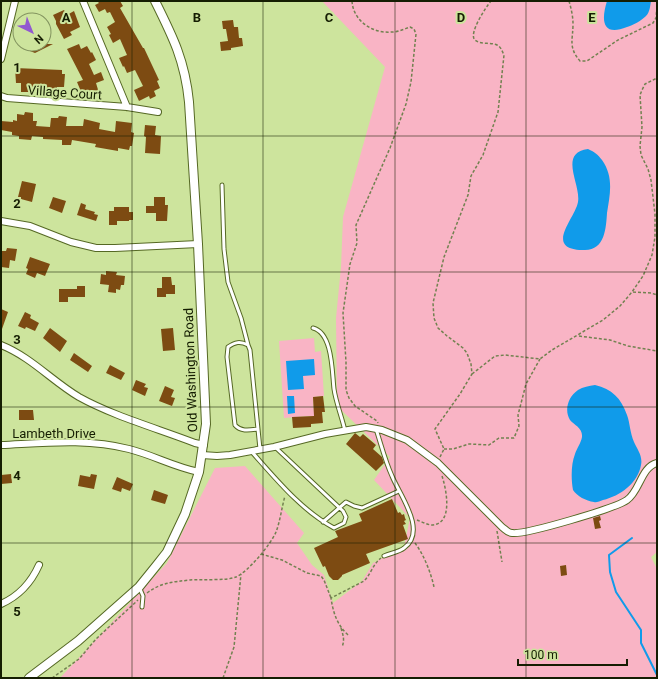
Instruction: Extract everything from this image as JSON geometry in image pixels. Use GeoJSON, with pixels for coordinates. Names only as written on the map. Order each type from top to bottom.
{"type":"FeatureCollection","features":[{"type":"Feature","properties":{"kind":"street"},"geometry":{"type":"LineString","coordinates":[[1,59],[15,1]]}},
{"type":"Feature","properties":{"kind":"street","name":"Village Court"},"geometry":{"type":"LineString","coordinates":[[83,1],[127,107]]}},
{"type":"Feature","properties":{"kind":"street","name":"Old Washington Road"},"geometry":{"type":"LineString","coordinates":[[29,678],[78,641],[139,587],[167,552],[185,514],[199,472],[206,424],[198,244],[187,81],[173,37],[155,1]]}},
{"type":"Feature","properties":{"kind":"street","name":"Village Court"},"geometry":{"type":"LineString","coordinates":[[1,96],[7,98],[127,107],[158,112]]}},
{"type":"Feature","properties":{"kind":"street"},"geometry":{"type":"LineString","coordinates":[[1,221],[35,227],[71,242],[96,248],[198,244]]}},
{"type":"Feature","properties":{"kind":"street"},"geometry":{"type":"LineString","coordinates":[[1,345],[29,359],[64,387],[80,397],[123,416],[204,445]]}},
{"type":"Feature","properties":{"kind":"street"},"geometry":{"type":"LineString","coordinates":[[202,455],[218,456],[252,451],[325,434],[366,427],[379,430],[407,440],[438,463],[510,533],[526,532],[606,509],[626,501],[634,494],[651,464],[657,463]]}},
{"type":"Feature","properties":{"kind":"street","name":"Lambeth Drive"},"geometry":{"type":"LineString","coordinates":[[1,445],[62,442],[92,443],[115,446],[130,449],[180,468],[199,472]]}},
{"type":"Feature","properties":{"kind":"street"},"geometry":{"type":"LineString","coordinates":[[1,604],[27,586],[34,577],[39,565]]}},
{"type":"Feature","properties":{"kind":"lane"},"geometry":{"type":"LineString","coordinates":[[222,185],[224,249],[228,282],[242,318],[250,350],[260,449]]}},
{"type":"Feature","properties":{"kind":"lane"},"geometry":{"type":"LineString","coordinates":[[313,328],[323,334],[331,357],[334,390],[345,431]]}},
{"type":"Feature","properties":{"kind":"lane"},"geometry":{"type":"LineString","coordinates":[[248,345],[242,342],[234,343],[228,347],[227,358],[235,425],[238,428],[245,430],[258,429]]}},
{"type":"Feature","properties":{"kind":"lane"},"geometry":{"type":"LineString","coordinates":[[379,430],[391,475],[413,518],[411,538],[405,547],[384,556]]}},
{"type":"Feature","properties":{"kind":"lane"},"geometry":{"type":"LineString","coordinates":[[252,451],[286,490],[323,522],[334,528],[344,523],[346,517],[339,507],[274,447]]}},
{"type":"Feature","properties":{"kind":"lane"},"geometry":{"type":"LineString","coordinates":[[323,522],[346,502],[362,508],[399,491]]}},
{"type":"Feature","properties":{"kind":"lane"},"geometry":{"type":"LineString","coordinates":[[139,587],[143,596],[142,607]]}},
{"type":"Feature","properties":{"kind":"path"},"geometry":{"type":"LineString","coordinates":[[352,1],[356,15],[363,24],[373,30],[394,32],[410,27],[414,29],[416,34],[411,82],[406,104],[390,148],[356,224],[357,243],[350,264],[343,313],[346,390],[355,406],[377,421],[379,430]]}},
{"type":"Feature","properties":{"kind":"path"},"geometry":{"type":"LineString","coordinates":[[472,374],[471,364],[467,353],[438,328],[434,318],[434,303],[444,257],[468,195],[471,176],[483,155],[498,112],[504,56],[498,45],[479,42],[474,40],[473,36],[473,30],[491,1]]}},
{"type":"Feature","properties":{"kind":"path"},"geometry":{"type":"LineString","coordinates":[[569,1],[573,24],[571,36],[572,45],[576,56],[580,61],[587,61],[618,40],[653,24],[656,18],[657,6]]}},
{"type":"Feature","properties":{"kind":"path"},"geometry":{"type":"LineString","coordinates":[[444,449],[453,449],[469,444],[490,445],[499,438],[514,438],[519,426],[518,415],[526,384],[540,360],[552,350],[603,320],[620,306],[643,276],[652,255],[655,237],[651,180],[648,169],[641,155],[640,146],[642,128],[640,95],[645,84],[657,78]]}},
{"type":"Feature","properties":{"kind":"path"},"geometry":{"type":"LineString","coordinates":[[632,292],[651,293],[657,295]]}},
{"type":"Feature","properties":{"kind":"path"},"geometry":{"type":"LineString","coordinates":[[578,336],[610,340],[628,346],[657,351]]}},
{"type":"Feature","properties":{"kind":"path"},"geometry":{"type":"LineString","coordinates":[[438,463],[444,449],[435,429],[460,394],[472,374],[495,356],[505,355],[540,360]]}},
{"type":"Feature","properties":{"kind":"path"},"geometry":{"type":"LineString","coordinates":[[413,518],[432,524],[438,523],[444,518],[446,511],[446,500],[442,476]]}},
{"type":"Feature","properties":{"kind":"path"},"geometry":{"type":"LineString","coordinates":[[52,678],[79,659],[96,639],[156,586],[166,583],[228,579],[241,574],[261,554],[277,531],[286,490]]}},
{"type":"Feature","properties":{"kind":"path"},"geometry":{"type":"LineString","coordinates":[[496,521],[502,562]]}},
{"type":"Feature","properties":{"kind":"path"},"geometry":{"type":"LineString","coordinates":[[411,538],[420,549],[434,587]]}},
{"type":"Feature","properties":{"kind":"path"},"geometry":{"type":"LineString","coordinates":[[261,554],[282,560],[307,573],[321,576],[331,598],[333,609],[344,637],[342,647]]}},
{"type":"Feature","properties":{"kind":"path"},"geometry":{"type":"LineString","coordinates":[[331,598],[364,581],[377,561],[384,556]]}},
{"type":"Feature","properties":{"kind":"path"},"geometry":{"type":"LineString","coordinates":[[223,678],[234,642],[241,574]]}},
{"type":"Feature","properties":{"kind":"path"},"geometry":{"type":"LineString","coordinates":[[340,626],[348,635]]}},
{"type":"Feature","properties":{"kind":"shaded area"},"geometry":{"type":"Polygon","coordinates":[[[322,1],[657,1],[657,552],[651,557],[657,569],[657,678],[60,678],[167,563],[215,468],[245,466],[304,533],[297,543],[312,565],[324,575],[333,603],[362,581],[373,563],[404,547],[410,518],[374,480],[390,457],[337,406],[336,318],[341,267],[343,217],[385,67],[322,1]]]}},
{"type":"Feature","properties":{"kind":"shaded area"},"geometry":{"type":"Polygon","coordinates":[[[314,338],[315,352],[321,351],[324,396],[313,397],[314,413],[317,418],[310,416],[284,418],[279,341],[314,338]]]}},
{"type":"Feature","properties":{"kind":"water"},"geometry":{"type":"Polygon","coordinates":[[[607,1],[651,1],[650,9],[642,20],[619,30],[612,30],[605,25],[604,20],[607,1]]]}},
{"type":"Feature","properties":{"kind":"water"},"geometry":{"type":"Polygon","coordinates":[[[588,149],[593,151],[602,160],[606,166],[610,179],[606,225],[603,237],[597,246],[592,249],[585,250],[572,249],[565,245],[563,239],[564,232],[578,202],[572,163],[574,156],[579,152],[588,149]]]}},
{"type":"Feature","properties":{"kind":"water"},"geometry":{"type":"Polygon","coordinates":[[[314,359],[315,375],[303,376],[304,389],[288,390],[286,361],[314,359]]]}},
{"type":"Feature","properties":{"kind":"water"},"geometry":{"type":"Polygon","coordinates":[[[595,385],[606,389],[615,395],[625,409],[641,462],[636,478],[627,488],[616,495],[596,502],[588,501],[582,498],[573,490],[572,467],[582,434],[580,429],[570,420],[567,412],[569,400],[578,390],[595,385]]]}},
{"type":"Feature","properties":{"kind":"water"},"geometry":{"type":"Polygon","coordinates":[[[287,396],[294,396],[295,413],[288,414],[287,396]]]}},
{"type":"Feature","properties":{"kind":"building"},"geometry":{"type":"Polygon","coordinates":[[[97,1],[120,1],[123,6],[120,8],[144,48],[159,80],[157,81],[160,88],[154,91],[156,96],[150,99],[149,96],[139,101],[134,90],[143,86],[135,70],[127,73],[124,66],[123,67],[119,58],[127,55],[120,39],[113,43],[109,35],[111,34],[107,27],[115,22],[110,12],[107,13],[105,9],[99,12],[95,5],[99,3],[97,1]]]}},
{"type":"Feature","properties":{"kind":"building"},"geometry":{"type":"Polygon","coordinates":[[[64,10],[67,15],[74,11],[80,27],[70,32],[72,35],[64,39],[53,15],[64,10]]]}},
{"type":"Feature","properties":{"kind":"building"},"geometry":{"type":"Polygon","coordinates":[[[233,20],[234,27],[238,27],[239,38],[242,38],[243,46],[231,48],[231,50],[221,51],[220,42],[228,41],[226,29],[223,29],[222,21],[233,20]]]}},
{"type":"Feature","properties":{"kind":"building"},"geometry":{"type":"Polygon","coordinates":[[[79,44],[81,49],[87,46],[91,53],[92,52],[96,60],[89,64],[94,75],[101,72],[104,80],[96,83],[99,93],[90,97],[88,92],[82,94],[77,82],[83,80],[67,49],[79,44]]]}},
{"type":"Feature","properties":{"kind":"building"},"geometry":{"type":"Polygon","coordinates":[[[15,68],[62,70],[62,74],[65,74],[64,87],[57,87],[57,94],[48,92],[21,92],[21,83],[16,83],[15,68]]]}},
{"type":"Feature","properties":{"kind":"building"},"geometry":{"type":"Polygon","coordinates":[[[25,112],[33,113],[33,121],[37,121],[36,126],[50,127],[51,118],[58,118],[59,116],[67,117],[66,126],[83,126],[84,119],[100,123],[99,129],[115,132],[116,121],[132,123],[131,132],[134,133],[132,146],[130,146],[129,150],[118,148],[118,151],[95,147],[96,144],[72,140],[71,145],[62,145],[62,140],[43,139],[43,137],[32,136],[31,140],[19,139],[19,136],[12,135],[12,132],[1,130],[1,121],[17,121],[17,114],[24,115],[25,112]]]}},
{"type":"Feature","properties":{"kind":"building"},"geometry":{"type":"Polygon","coordinates":[[[145,125],[156,126],[155,135],[161,136],[160,154],[145,153],[145,125]]]}},
{"type":"Feature","properties":{"kind":"building"},"geometry":{"type":"Polygon","coordinates":[[[22,181],[36,184],[32,202],[18,197],[22,181]]]}},
{"type":"Feature","properties":{"kind":"building"},"geometry":{"type":"Polygon","coordinates":[[[53,197],[66,201],[62,213],[49,208],[53,197]]]}},
{"type":"Feature","properties":{"kind":"building"},"geometry":{"type":"Polygon","coordinates":[[[154,197],[165,197],[165,205],[168,205],[167,221],[156,221],[156,213],[146,213],[146,206],[154,206],[154,197]]]}},
{"type":"Feature","properties":{"kind":"building"},"geometry":{"type":"Polygon","coordinates":[[[81,203],[86,205],[85,209],[95,212],[94,214],[98,215],[96,221],[77,215],[81,203]]]}},
{"type":"Feature","properties":{"kind":"building"},"geometry":{"type":"Polygon","coordinates":[[[114,207],[129,207],[129,212],[133,212],[133,220],[117,221],[117,225],[109,225],[109,211],[114,211],[114,207]]]}},
{"type":"Feature","properties":{"kind":"building"},"geometry":{"type":"Polygon","coordinates":[[[7,248],[17,249],[15,261],[10,260],[9,268],[1,267],[1,251],[6,251],[7,248]]]}},
{"type":"Feature","properties":{"kind":"building"},"geometry":{"type":"Polygon","coordinates":[[[30,257],[50,264],[45,276],[37,273],[35,278],[26,274],[28,269],[26,268],[30,257]]]}},
{"type":"Feature","properties":{"kind":"building"},"geometry":{"type":"Polygon","coordinates":[[[106,271],[117,272],[116,275],[125,276],[124,285],[121,285],[120,290],[116,289],[116,293],[108,292],[109,285],[100,284],[101,274],[106,275],[106,271]]]}},
{"type":"Feature","properties":{"kind":"building"},"geometry":{"type":"Polygon","coordinates":[[[162,277],[171,277],[172,285],[175,285],[175,294],[166,294],[166,297],[157,297],[157,288],[162,288],[162,277]]]}},
{"type":"Feature","properties":{"kind":"building"},"geometry":{"type":"Polygon","coordinates":[[[77,286],[85,286],[85,297],[68,297],[68,302],[59,302],[59,289],[77,289],[77,286]]]}},
{"type":"Feature","properties":{"kind":"building"},"geometry":{"type":"Polygon","coordinates":[[[1,309],[8,312],[2,329],[1,329],[1,309]]]}},
{"type":"Feature","properties":{"kind":"building"},"geometry":{"type":"Polygon","coordinates":[[[25,312],[31,315],[30,318],[39,323],[35,331],[26,327],[25,329],[18,326],[25,312]]]}},
{"type":"Feature","properties":{"kind":"building"},"geometry":{"type":"Polygon","coordinates":[[[50,328],[67,341],[60,352],[43,338],[50,328]]]}},
{"type":"Feature","properties":{"kind":"building"},"geometry":{"type":"Polygon","coordinates":[[[173,328],[175,350],[163,351],[161,329],[173,328]]]}},
{"type":"Feature","properties":{"kind":"building"},"geometry":{"type":"Polygon","coordinates":[[[74,353],[92,366],[88,372],[70,360],[74,353]]]}},
{"type":"Feature","properties":{"kind":"building"},"geometry":{"type":"Polygon","coordinates":[[[110,365],[125,373],[121,380],[106,373],[110,365]]]}},
{"type":"Feature","properties":{"kind":"building"},"geometry":{"type":"Polygon","coordinates":[[[136,380],[146,384],[144,387],[148,388],[145,396],[132,390],[136,380]]]}},
{"type":"Feature","properties":{"kind":"building"},"geometry":{"type":"Polygon","coordinates":[[[165,386],[174,390],[171,397],[175,398],[172,406],[159,401],[165,386]]]}},
{"type":"Feature","properties":{"kind":"building"},"geometry":{"type":"Polygon","coordinates":[[[323,396],[325,412],[322,412],[323,423],[311,424],[311,427],[293,428],[292,417],[314,416],[313,397],[323,396]]]}},
{"type":"Feature","properties":{"kind":"building"},"geometry":{"type":"Polygon","coordinates":[[[19,410],[33,410],[34,420],[19,420],[19,410]]]}},
{"type":"Feature","properties":{"kind":"building"},"geometry":{"type":"Polygon","coordinates":[[[355,433],[360,437],[363,434],[376,445],[373,449],[382,457],[384,463],[376,471],[346,444],[355,433]]]}},
{"type":"Feature","properties":{"kind":"building"},"geometry":{"type":"Polygon","coordinates":[[[11,474],[12,483],[1,484],[1,475],[11,474]]]}},
{"type":"Feature","properties":{"kind":"building"},"geometry":{"type":"Polygon","coordinates":[[[91,474],[97,475],[94,489],[78,486],[80,475],[90,477],[91,474]]]}},
{"type":"Feature","properties":{"kind":"building"},"geometry":{"type":"Polygon","coordinates":[[[117,477],[133,484],[130,491],[122,488],[121,492],[112,489],[117,477]]]}},
{"type":"Feature","properties":{"kind":"building"},"geometry":{"type":"Polygon","coordinates":[[[154,490],[168,495],[165,504],[151,500],[154,490]]]}},
{"type":"Feature","properties":{"kind":"building"},"geometry":{"type":"Polygon","coordinates":[[[392,499],[398,513],[400,512],[402,515],[404,514],[406,520],[404,521],[406,524],[403,525],[408,539],[366,554],[370,563],[342,575],[338,580],[333,580],[329,576],[325,566],[323,567],[314,548],[338,537],[335,531],[362,521],[359,514],[392,499]]]}},
{"type":"Feature","properties":{"kind":"building"},"geometry":{"type":"Polygon","coordinates":[[[600,516],[601,520],[599,521],[601,528],[595,529],[593,518],[600,516]]]}},
{"type":"Feature","properties":{"kind":"building"},"geometry":{"type":"Polygon","coordinates":[[[566,565],[567,575],[561,576],[560,566],[566,565]]]}},
{"type":"Feature","properties":{"kind":"waterway"},"geometry":{"type":"LineString","coordinates":[[632,538],[609,555],[610,572],[616,592],[641,630],[641,643],[657,675]]}}]}
